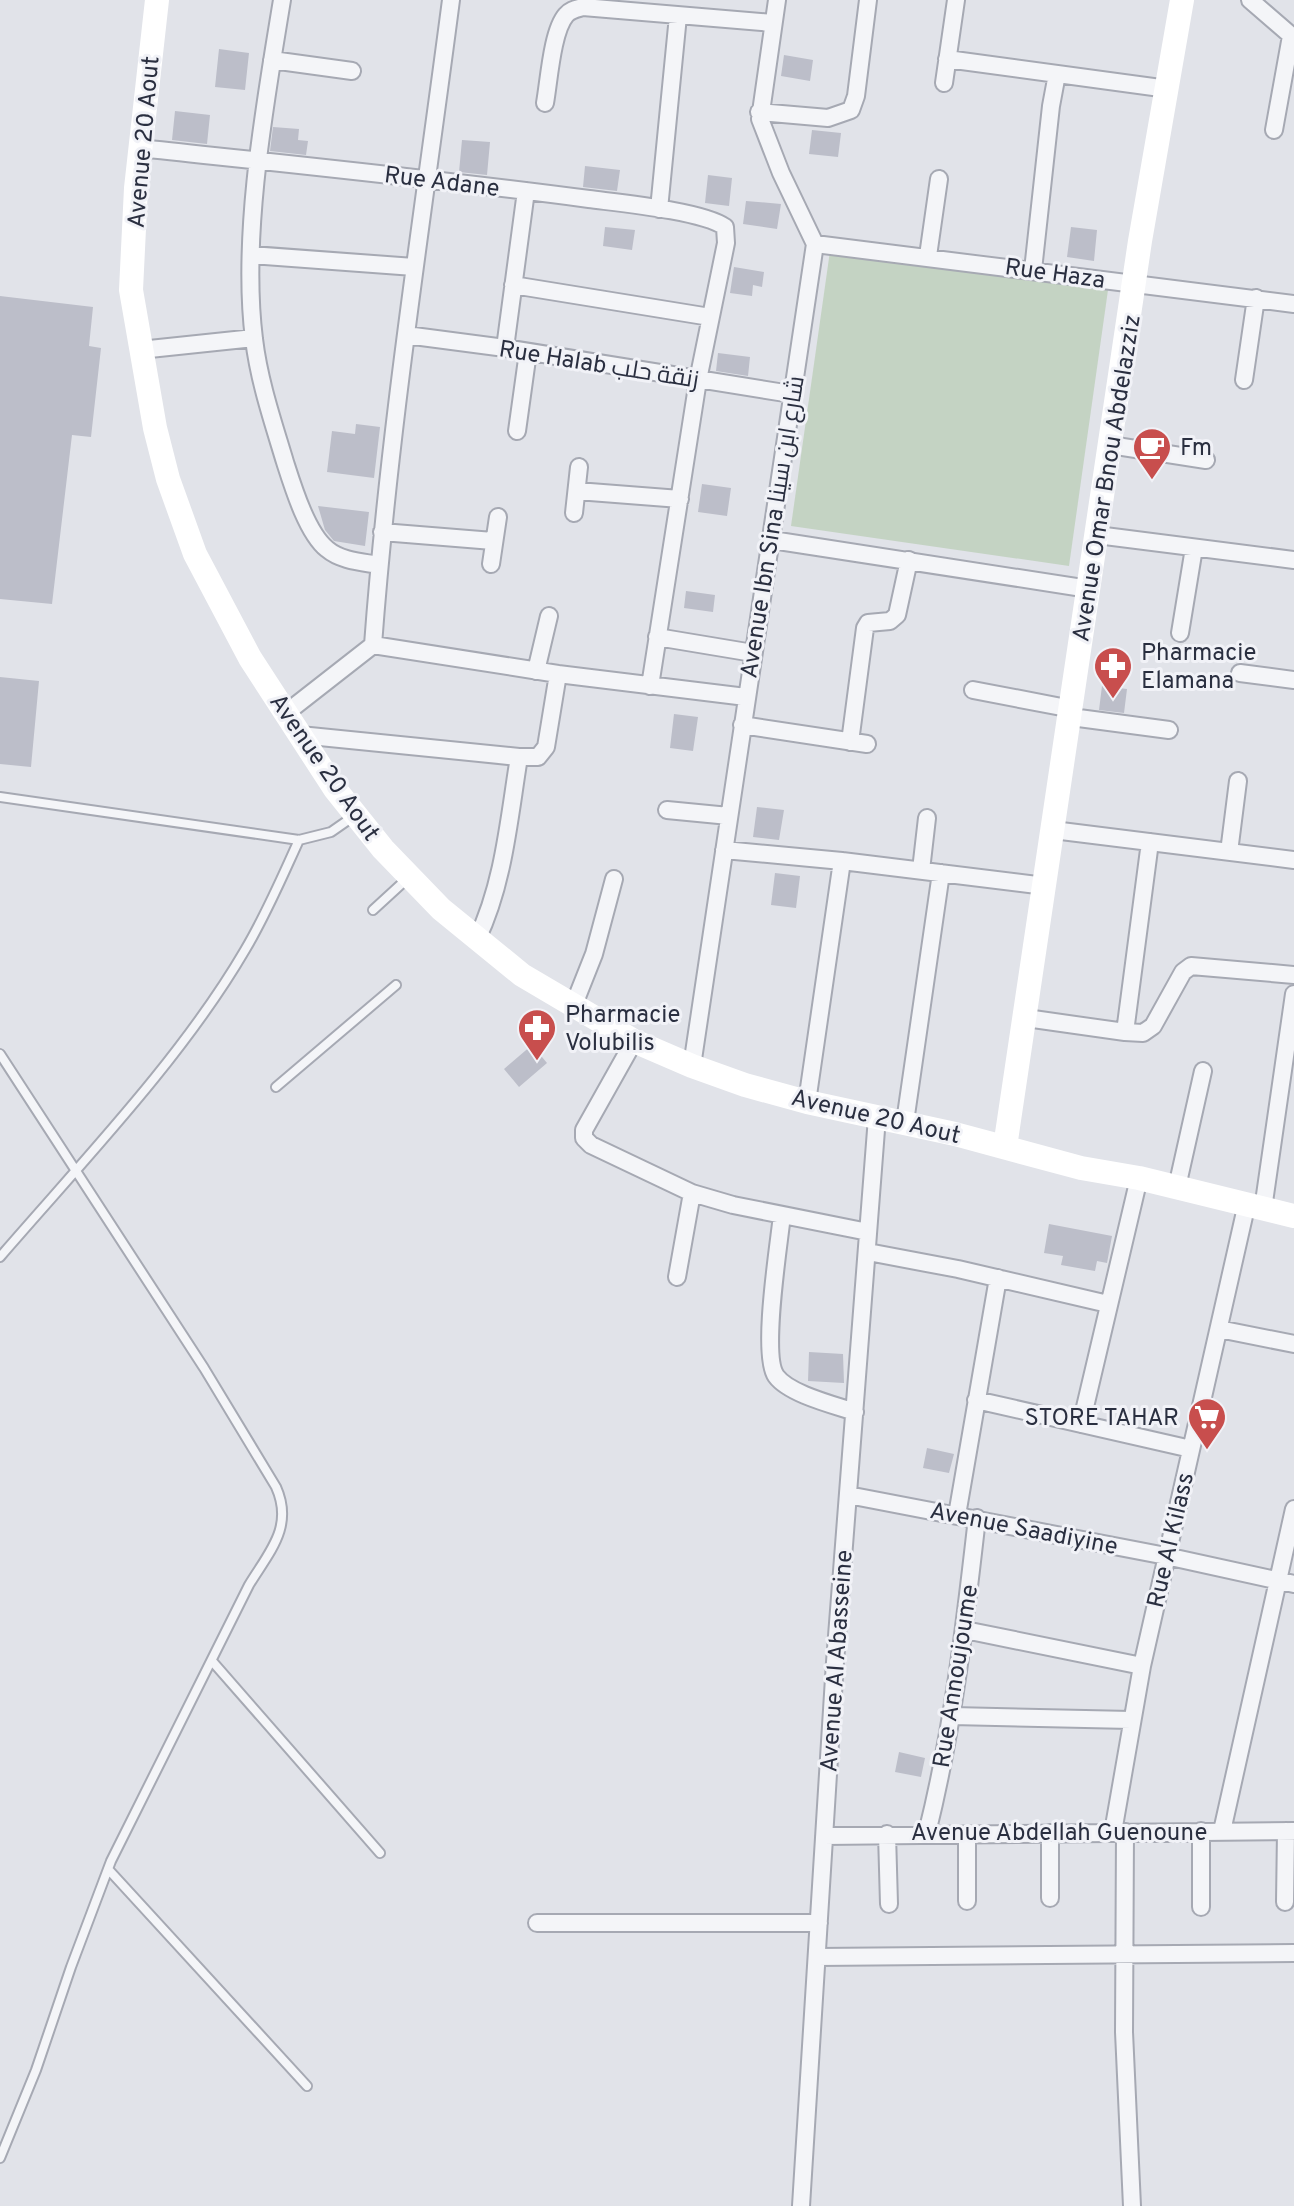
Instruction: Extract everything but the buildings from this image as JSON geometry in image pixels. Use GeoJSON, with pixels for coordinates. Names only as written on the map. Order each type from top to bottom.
{"type":"FeatureCollection","features":[{"type":"Feature","properties":{"kind":"street","name":"Avenue 20 Aout"},"geometry":{"type":"LineString","coordinates":[[154,0],[139,148],[131,290],[140,350],[168,479],[195,554],[250,658],[354,816],[409,877],[441,909],[522,975],[634,1041],[692,1066],[807,1102],[905,1122],[1081,1168],[1139,1178],[1294,1216]]}},
{"type":"Feature","properties":{"kind":"street"},"geometry":{"type":"LineString","coordinates":[[282,0],[259,161],[252,255],[254,338],[269,409],[291,479],[317,538],[337,556],[379,565]]}},
{"type":"Feature","properties":{"kind":"street"},"geometry":{"type":"LineString","coordinates":[[373,645],[382,532],[414,267],[429,179],[451,0]]}},
{"type":"Feature","properties":{"kind":"street"},"geometry":{"type":"LineString","coordinates":[[777,0],[759,112],[771,150],[815,244]]}},
{"type":"Feature","properties":{"kind":"street"},"geometry":{"type":"LineString","coordinates":[[759,112],[828,118],[851,110],[856,96],[868,0]]}},
{"type":"Feature","properties":{"kind":"street"},"geometry":{"type":"LineString","coordinates":[[944,83],[956,0]]}},
{"type":"Feature","properties":{"kind":"street","name":"Avenue Omar Bnou Abdelazziz"},"geometry":{"type":"LineString","coordinates":[[1005,1147],[1140,241],[1182,0]]}},
{"type":"Feature","properties":{"kind":"street"},"geometry":{"type":"LineString","coordinates":[[1250,0],[1292,37],[1274,130]]}},
{"type":"Feature","properties":{"kind":"street"},"geometry":{"type":"LineString","coordinates":[[545,103],[559,26],[568,12],[583,7],[772,23]]}},
{"type":"Feature","properties":{"kind":"street"},"geometry":{"type":"LineString","coordinates":[[659,209],[678,16]]}},
{"type":"Feature","properties":{"kind":"street"},"geometry":{"type":"LineString","coordinates":[[947,59],[1168,89]]}},
{"type":"Feature","properties":{"kind":"street"},"geometry":{"type":"LineString","coordinates":[[272,60],[352,71]]}},
{"type":"Feature","properties":{"kind":"street"},"geometry":{"type":"LineString","coordinates":[[1033,270],[1057,74]]}},
{"type":"Feature","properties":{"kind":"street","name":"Rue Adane"},"geometry":{"type":"LineString","coordinates":[[139,148],[526,191],[659,209],[722,224],[726,243],[710,317]]}},
{"type":"Feature","properties":{"kind":"street"},"geometry":{"type":"LineString","coordinates":[[928,256],[939,179]]}},
{"type":"Feature","properties":{"kind":"street"},"geometry":{"type":"LineString","coordinates":[[505,348],[526,191]]}},
{"type":"Feature","properties":{"kind":"street","name":"Rue Haza"},"geometry":{"type":"LineString","coordinates":[[815,244],[1294,304]]}},
{"type":"Feature","properties":{"kind":"street","name":"Avenue Ibn Sina شارع ابن سينا"},"geometry":{"type":"LineString","coordinates":[[692,1066],[815,244]]}},
{"type":"Feature","properties":{"kind":"street"},"geometry":{"type":"LineString","coordinates":[[252,255],[414,267]]}},
{"type":"Feature","properties":{"kind":"street"},"geometry":{"type":"LineString","coordinates":[[513,285],[710,317],[650,686]]}},
{"type":"Feature","properties":{"kind":"street"},"geometry":{"type":"LineString","coordinates":[[1244,380],[1256,298]]}},
{"type":"Feature","properties":{"kind":"street","name":"Rue Halab زنقة حلب"},"geometry":{"type":"LineString","coordinates":[[406,335],[791,394]]}},
{"type":"Feature","properties":{"kind":"street"},"geometry":{"type":"LineString","coordinates":[[140,350],[254,338]]}},
{"type":"Feature","properties":{"kind":"street"},"geometry":{"type":"LineString","coordinates":[[517,431],[528,352]]}},
{"type":"Feature","properties":{"kind":"street"},"geometry":{"type":"LineString","coordinates":[[1110,445],[1206,460]]}},
{"type":"Feature","properties":{"kind":"street"},"geometry":{"type":"LineString","coordinates":[[574,513],[579,467]]}},
{"type":"Feature","properties":{"kind":"street"},"geometry":{"type":"LineString","coordinates":[[577,491],[680,499]]}},
{"type":"Feature","properties":{"kind":"street"},"geometry":{"type":"LineString","coordinates":[[491,564],[498,517]]}},
{"type":"Feature","properties":{"kind":"street"},"geometry":{"type":"LineString","coordinates":[[382,532],[493,541]]}},
{"type":"Feature","properties":{"kind":"street"},"geometry":{"type":"LineString","coordinates":[[1097,535],[1194,548],[1294,556]]}},
{"type":"Feature","properties":{"kind":"street"},"geometry":{"type":"LineString","coordinates":[[772,540],[1089,589]]}},
{"type":"Feature","properties":{"kind":"street"},"geometry":{"type":"LineString","coordinates":[[1180,633],[1194,548]]}},
{"type":"Feature","properties":{"kind":"street"},"geometry":{"type":"LineString","coordinates":[[850,742],[865,628],[868,623],[890,621],[897,615],[909,560]]}},
{"type":"Feature","properties":{"kind":"street"},"geometry":{"type":"LineString","coordinates":[[536,671],[549,616]]}},
{"type":"Feature","properties":{"kind":"street"},"geometry":{"type":"LineString","coordinates":[[657,637],[753,653]]}},
{"type":"Feature","properties":{"kind":"street"},"geometry":{"type":"LineString","coordinates":[[286,713],[373,645],[536,671],[746,697]]}},
{"type":"Feature","properties":{"kind":"street"},"geometry":{"type":"LineString","coordinates":[[1240,673],[1294,680]]}},
{"type":"Feature","properties":{"kind":"street"},"geometry":{"type":"LineString","coordinates":[[300,735],[538,757],[544,751],[558,674]]}},
{"type":"Feature","properties":{"kind":"street"},"geometry":{"type":"LineString","coordinates":[[973,690],[1071,713],[1169,730]]}},
{"type":"Feature","properties":{"kind":"street"},"geometry":{"type":"LineString","coordinates":[[742,725],[867,744]]}},
{"type":"Feature","properties":{"kind":"street"},"geometry":{"type":"LineString","coordinates":[[477,939],[488,916],[498,880],[519,757]]}},
{"type":"Feature","properties":{"kind":"street"},"geometry":{"type":"LineString","coordinates":[[1229,852],[1238,781]]}},
{"type":"Feature","properties":{"kind":"street"},"geometry":{"type":"LineString","coordinates":[[667,810],[729,816]]}},
{"type":"Feature","properties":{"kind":"street"},"geometry":{"type":"LineString","coordinates":[[921,870],[927,818]]}},
{"type":"Feature","properties":{"kind":"street"},"geometry":{"type":"LineString","coordinates":[[1053,830],[1294,860]]}},
{"type":"Feature","properties":{"kind":"street"},"geometry":{"type":"LineString","coordinates":[[1125,1032],[1150,842]]}},
{"type":"Feature","properties":{"kind":"street"},"geometry":{"type":"LineString","coordinates":[[724,850],[1045,886]]}},
{"type":"Feature","properties":{"kind":"street"},"geometry":{"type":"LineString","coordinates":[[807,1102],[842,861]]}},
{"type":"Feature","properties":{"kind":"street"},"geometry":{"type":"LineString","coordinates":[[905,1122],[941,873]]}},
{"type":"Feature","properties":{"kind":"street"},"geometry":{"type":"LineString","coordinates":[[573,1007],[594,954],[614,879]]}},
{"type":"Feature","properties":{"kind":"street"},"geometry":{"type":"LineString","coordinates":[[1026,1018],[1143,1033],[1153,1026],[1183,972],[1191,966],[1294,975]]}},
{"type":"Feature","properties":{"kind":"street","name":"Rue Al Kilass"},"geometry":{"type":"LineString","coordinates":[[1132,2206],[1119,1832],[1131,1720],[1219,1329],[1255,1206],[1294,994]]}},
{"type":"Feature","properties":{"kind":"street"},"geometry":{"type":"LineString","coordinates":[[634,1041],[584,1130],[584,1138],[591,1145],[692,1193],[733,1205],[868,1232]]}},
{"type":"Feature","properties":{"kind":"street"},"geometry":{"type":"LineString","coordinates":[[1177,1187],[1203,1071]]}},
{"type":"Feature","properties":{"kind":"street","name":"Avenue Al Abasseine"},"geometry":{"type":"LineString","coordinates":[[801,2206],[824,1836],[877,1117]]}},
{"type":"Feature","properties":{"kind":"street"},"geometry":{"type":"LineString","coordinates":[[1081,1424],[1139,1178]]}},
{"type":"Feature","properties":{"kind":"street"},"geometry":{"type":"LineString","coordinates":[[677,1277],[692,1193]]}},
{"type":"Feature","properties":{"kind":"street"},"geometry":{"type":"LineString","coordinates":[[782,1215],[771,1325],[772,1367],[783,1383],[855,1412]]}},
{"type":"Feature","properties":{"kind":"street"},"geometry":{"type":"LineString","coordinates":[[868,1252],[1108,1304]]}},
{"type":"Feature","properties":{"kind":"street"},"geometry":{"type":"LineString","coordinates":[[957,1515],[998,1278]]}},
{"type":"Feature","properties":{"kind":"street"},"geometry":{"type":"LineString","coordinates":[[1219,1329],[1294,1344]]}},
{"type":"Feature","properties":{"kind":"street"},"geometry":{"type":"LineString","coordinates":[[976,1400],[1191,1449]]}},
{"type":"Feature","properties":{"kind":"street","name":"Avenue Saadiyine"},"geometry":{"type":"LineString","coordinates":[[848,1495],[977,1518],[1294,1584]]}},
{"type":"Feature","properties":{"kind":"street"},"geometry":{"type":"LineString","coordinates":[[1222,1831],[1294,1509]]}},
{"type":"Feature","properties":{"kind":"street","name":"Rue Annoujoume"},"geometry":{"type":"LineString","coordinates":[[927,1833],[952,1716],[977,1518]]}},
{"type":"Feature","properties":{"kind":"street"},"geometry":{"type":"LineString","coordinates":[[965,1630],[1142,1666]]}},
{"type":"Feature","properties":{"kind":"street"},"geometry":{"type":"LineString","coordinates":[[952,1716],[1131,1720]]}},
{"type":"Feature","properties":{"kind":"street"},"geometry":{"type":"LineString","coordinates":[[1201,1831],[1201,1907]]}},
{"type":"Feature","properties":{"kind":"street"},"geometry":{"type":"LineString","coordinates":[[1285,1902],[1290,1831]]}},
{"type":"Feature","properties":{"kind":"street","name":"Avenue Abdellah Guenoune"},"geometry":{"type":"LineString","coordinates":[[824,1836],[1290,1831]]}},
{"type":"Feature","properties":{"kind":"street"},"geometry":{"type":"LineString","coordinates":[[1050,1833],[1050,1898]]}},
{"type":"Feature","properties":{"kind":"street"},"geometry":{"type":"LineString","coordinates":[[887,1834],[889,1904]]}},
{"type":"Feature","properties":{"kind":"street"},"geometry":{"type":"LineString","coordinates":[[967,1834],[967,1901]]}},
{"type":"Feature","properties":{"kind":"street"},"geometry":{"type":"LineString","coordinates":[[537,1923],[819,1923]]}},
{"type":"Feature","properties":{"kind":"street"},"geometry":{"type":"LineString","coordinates":[[817,1957],[1294,1953]]}},
{"type":"Feature","properties":{"kind":"lane"},"geometry":{"type":"LineString","coordinates":[[0,797],[299,840],[331,832],[354,816]]}},
{"type":"Feature","properties":{"kind":"lane"},"geometry":{"type":"LineString","coordinates":[[0,1257],[147,1085],[222,986],[267,910],[299,840]]}},
{"type":"Feature","properties":{"kind":"lane"},"geometry":{"type":"LineString","coordinates":[[373,910],[409,877]]}},
{"type":"Feature","properties":{"kind":"lane"},"geometry":{"type":"LineString","coordinates":[[276,1087],[396,985]]}},
{"type":"Feature","properties":{"kind":"lane"},"geometry":{"type":"LineString","coordinates":[[0,1054],[204,1368],[276,1487],[283,1507],[281,1529],[249,1585],[108,1869],[36,2070],[0,2158]]}},
{"type":"Feature","properties":{"kind":"lane"},"geometry":{"type":"LineString","coordinates":[[212,1661],[380,1853]]}},
{"type":"Feature","properties":{"kind":"lane"},"geometry":{"type":"LineString","coordinates":[[108,1869],[307,2086]]}},
{"type":"Feature","properties":{"kind":"green space"},"geometry":{"type":"Polygon","coordinates":[[[830,251],[1108,290],[1069,566],[791,526],[830,251]]]}},
{"type":"Feature","properties":{"kind":"place","name":"Fm"},"geometry":{"type":"Point","coordinates":[1152,481]}},
{"type":"Feature","properties":{"kind":"place","name":"Pharmacie Elamana"},"geometry":{"type":"Point","coordinates":[1113,700]}},
{"type":"Feature","properties":{"kind":"place","name":"Pharmacie Volubilis"},"geometry":{"type":"Point","coordinates":[537,1062]}},
{"type":"Feature","properties":{"kind":"place","name":"STORE TAHAR"},"geometry":{"type":"Point","coordinates":[1207,1451]}}]}
